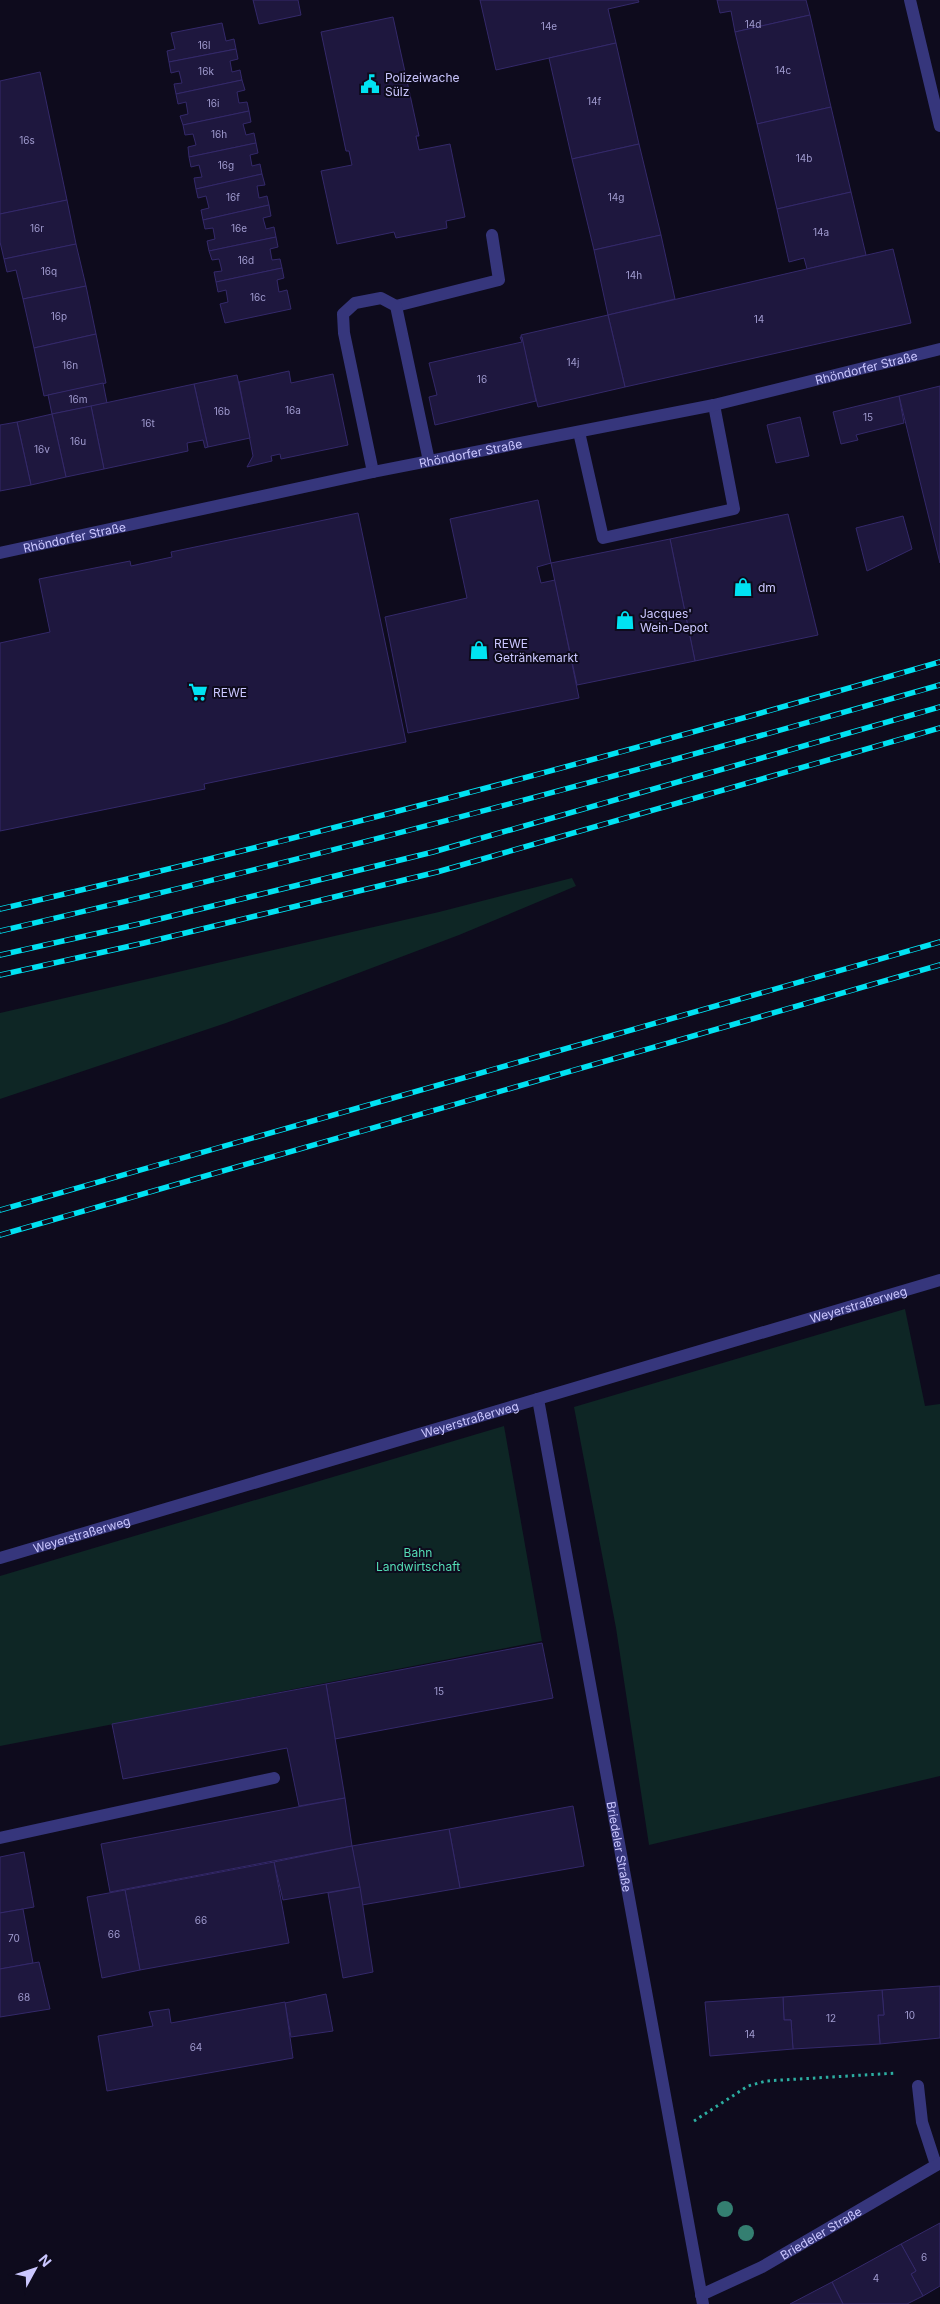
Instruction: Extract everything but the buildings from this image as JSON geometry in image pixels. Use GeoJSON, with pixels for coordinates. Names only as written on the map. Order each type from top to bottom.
{"type":"FeatureCollection","features":[{"type":"Feature","properties":{"kind":"street"},"geometry":{"type":"LineString","coordinates":[[910,0],[940,126]]}},
{"type":"Feature","properties":{"kind":"street"},"geometry":{"type":"LineString","coordinates":[[373,472],[344,333],[343,314],[355,303],[381,298],[396,306],[499,280],[492,236]]}},
{"type":"Feature","properties":{"kind":"street"},"geometry":{"type":"LineString","coordinates":[[396,306],[428,461]]}},
{"type":"Feature","properties":{"kind":"street","name":"Rhöndorfer Straße"},"geometry":{"type":"LineString","coordinates":[[0,553],[373,472],[714,406],[940,349]]}},
{"type":"Feature","properties":{"kind":"street"},"geometry":{"type":"LineString","coordinates":[[579,432],[603,538],[734,509],[714,406]]}},
{"type":"Feature","properties":{"kind":"street","name":"Weyerstraßerweg"},"geometry":{"type":"LineString","coordinates":[[0,1558],[940,1280]]}},
{"type":"Feature","properties":{"kind":"street","name":"Briedeler Straße"},"geometry":{"type":"LineString","coordinates":[[538,1399],[702,2299],[762,2267],[938,2164],[922,2122],[918,2086]]}},
{"type":"Feature","properties":{"kind":"street"},"geometry":{"type":"LineString","coordinates":[[0,1838],[274,1778]]}},
{"type":"Feature","properties":{"kind":"path"},"geometry":{"type":"LineString","coordinates":[[672,2134],[748,2086],[766,2081],[913,2072],[918,2086]]}},
{"type":"Feature","properties":{"kind":"green space"},"geometry":{"type":"Polygon","coordinates":[[[572,878],[576,886],[459,935],[226,1023],[0,1099],[0,1013],[439,912],[572,878]]]}},
{"type":"Feature","properties":{"kind":"green space"},"geometry":{"type":"Polygon","coordinates":[[[905,1309],[925,1406],[940,1404],[940,1776],[649,1845],[616,1628],[574,1407],[905,1309]]]}},
{"type":"Feature","properties":{"kind":"green space","name":"Bahn Landwirtschaft"},"geometry":{"type":"Polygon","coordinates":[[[504,1426],[542,1641],[0,1746],[0,1576],[504,1426]]]}},
{"type":"Feature","properties":{"kind":"railway"},"geometry":{"type":"LineString","coordinates":[[0,909],[472,792],[940,662]]}},
{"type":"Feature","properties":{"kind":"railway"},"geometry":{"type":"LineString","coordinates":[[0,931],[354,845],[706,751],[940,685]]}},
{"type":"Feature","properties":{"kind":"railway"},"geometry":{"type":"LineString","coordinates":[[0,955],[139,924],[433,852],[940,707]]}},
{"type":"Feature","properties":{"kind":"railway"},"geometry":{"type":"LineString","coordinates":[[0,975],[144,943],[437,872],[940,728]]}},
{"type":"Feature","properties":{"kind":"railway"},"geometry":{"type":"LineString","coordinates":[[0,1210],[940,942]]}},
{"type":"Feature","properties":{"kind":"railway"},"geometry":{"type":"LineString","coordinates":[[0,1235],[940,965]]}},
{"type":"Feature","properties":{"kind":"place","name":"Polizeiwache Sülz"},"geometry":{"type":"Point","coordinates":[370,84]}},
{"type":"Feature","properties":{"kind":"place","name":"dm"},"geometry":{"type":"Point","coordinates":[743,587]}},
{"type":"Feature","properties":{"kind":"place","name":"Jacques' Wein-Depot"},"geometry":{"type":"Point","coordinates":[625,620]}},
{"type":"Feature","properties":{"kind":"place","name":"REWE Getränkemarkt"},"geometry":{"type":"Point","coordinates":[479,650]}},
{"type":"Feature","properties":{"kind":"place","name":"REWE"},"geometry":{"type":"Point","coordinates":[198,692]}}]}
